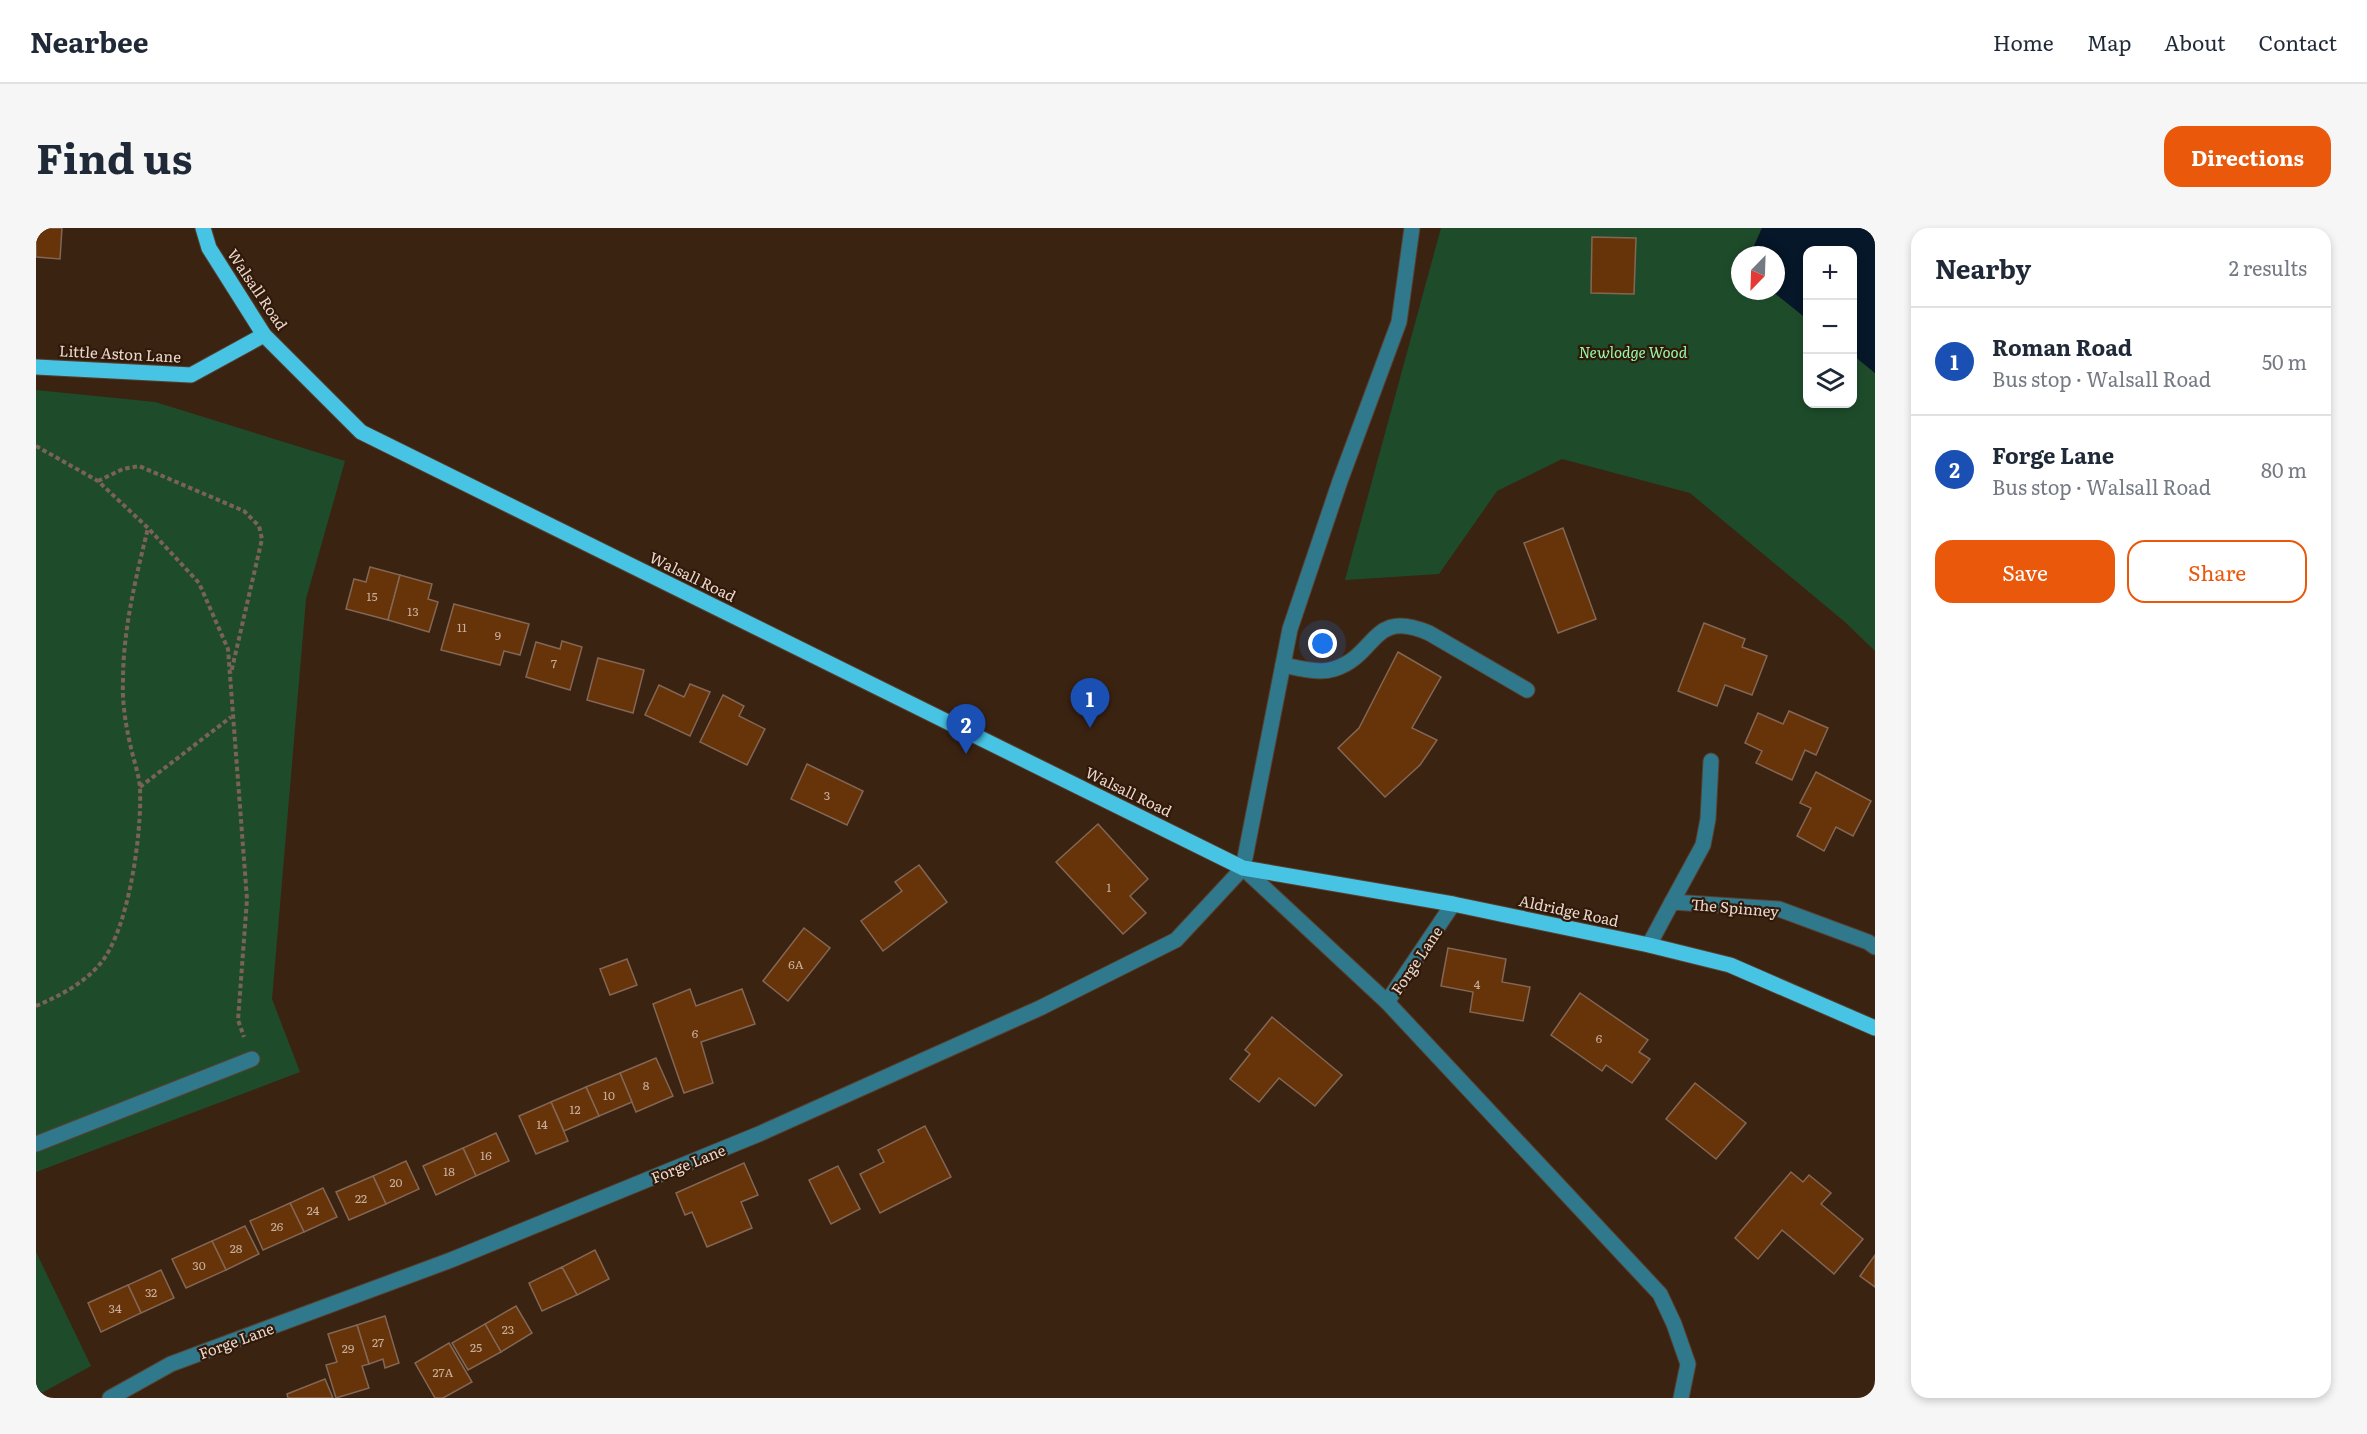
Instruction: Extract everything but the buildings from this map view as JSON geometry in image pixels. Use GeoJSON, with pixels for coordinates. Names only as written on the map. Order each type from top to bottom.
{"type":"FeatureCollection","features":[{"type":"Feature","properties":{"kind":"main road","name":"Walsall Road"},"geometry":{"type":"LineString","coordinates":[[203,228],[209,248],[264,335],[361,432],[1243,868]]}},
{"type":"Feature","properties":{"kind":"main road","name":"Little Aston Lane"},"geometry":{"type":"LineString","coordinates":[[36,367],[191,375],[264,335]]}},
{"type":"Feature","properties":{"kind":"main road","name":"Aldridge Road"},"geometry":{"type":"LineString","coordinates":[[1243,868],[1453,904],[1649,945],[1730,965],[1875,1028]]}},
{"type":"Feature","properties":{"kind":"street"},"geometry":{"type":"LineString","coordinates":[[1243,868],[1290,629],[1336,491],[1399,322],[1412,228]]}},
{"type":"Feature","properties":{"kind":"street"},"geometry":{"type":"LineString","coordinates":[[1283,665],[1310,671],[1332,670],[1348,663],[1384,628],[1412,625],[1527,690]]}},
{"type":"Feature","properties":{"kind":"street"},"geometry":{"type":"LineString","coordinates":[[1672,902],[1702,845],[1708,819],[1711,761]]}},
{"type":"Feature","properties":{"kind":"street","name":"Forge Lane"},"geometry":{"type":"LineString","coordinates":[[110,1398],[171,1364],[451,1260],[759,1134],[1040,1008],[1176,940],[1243,868],[1388,1002],[1453,904]]}},
{"type":"Feature","properties":{"kind":"street","name":"The Spinney"},"geometry":{"type":"LineString","coordinates":[[1649,945],[1672,902],[1779,909],[1868,942],[1875,947]]}},
{"type":"Feature","properties":{"kind":"street"},"geometry":{"type":"LineString","coordinates":[[1388,1002],[1660,1294],[1674,1324],[1688,1364],[1681,1398]]}},
{"type":"Feature","properties":{"kind":"street"},"geometry":{"type":"LineString","coordinates":[[36,1144],[252,1059]]}},
{"type":"Feature","properties":{"kind":"path"},"geometry":{"type":"LineString","coordinates":[[36,446],[98,481],[148,528],[199,583],[228,649],[247,899],[238,1020],[252,1059]]}},
{"type":"Feature","properties":{"kind":"path"},"geometry":{"type":"LineString","coordinates":[[98,481],[123,469],[139,466],[243,511],[259,526],[262,539],[230,680]]}},
{"type":"Feature","properties":{"kind":"path"},"geometry":{"type":"LineString","coordinates":[[36,1006],[66,993],[100,963],[116,935],[128,894],[138,839],[140,787],[127,732],[123,681],[134,589],[148,528]]}},
{"type":"Feature","properties":{"kind":"path"},"geometry":{"type":"LineString","coordinates":[[140,787],[232,717]]}},
{"type":"Feature","properties":{"kind":"green space","name":"Newlodge Wood"},"geometry":{"type":"Polygon","coordinates":[[[1441,228],[1762,228],[1754,246],[1731,246],[1731,300],[1783,300],[1803,316],[1803,408],[1857,408],[1857,358],[1875,373],[1875,651],[1845,622],[1690,493],[1562,459],[1497,491],[1439,574],[1345,580],[1441,228]]]}},
{"type":"Feature","properties":{"kind":"green space"},"geometry":{"type":"Polygon","coordinates":[[[36,390],[155,402],[345,461],[306,599],[272,999],[300,1072],[36,1172],[36,390]]]}},
{"type":"Feature","properties":{"kind":"green space"},"geometry":{"type":"Polygon","coordinates":[[[36,1252],[91,1366],[36,1396],[36,1252]]]}},
{"type":"Feature","properties":{"kind":"water"},"geometry":{"type":"Polygon","coordinates":[[[1762,228],[1875,228],[1875,373],[1857,358],[1857,246],[1803,246],[1803,316],[1783,300],[1785,246],[1754,246],[1762,228]]]}},
{"type":"Feature","properties":{"kind":"place","name":"Roman Road"},"geometry":{"type":"Point","coordinates":[1090,728]}},
{"type":"Feature","properties":{"kind":"place","name":"Forge Lane"},"geometry":{"type":"Point","coordinates":[966,754]}}]}
